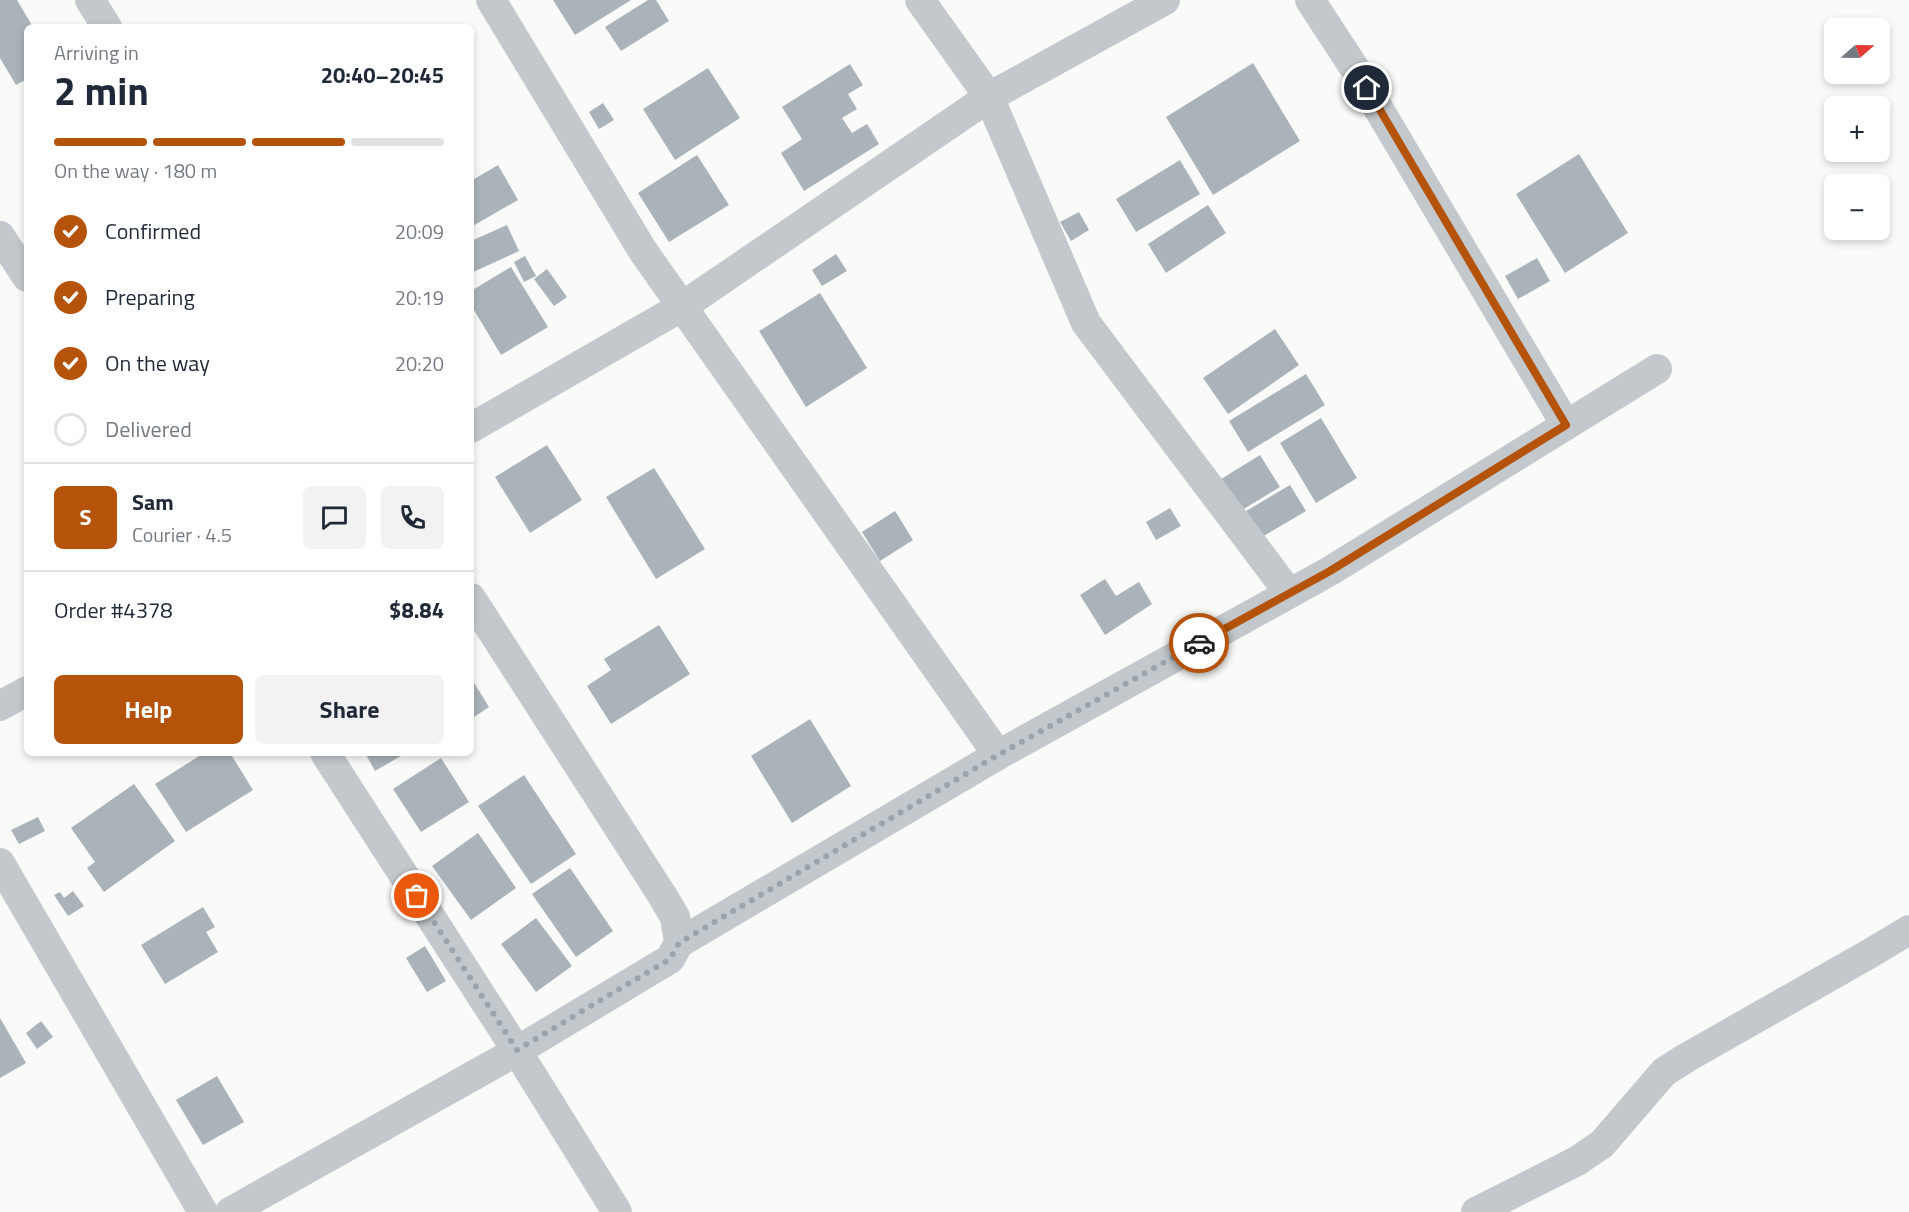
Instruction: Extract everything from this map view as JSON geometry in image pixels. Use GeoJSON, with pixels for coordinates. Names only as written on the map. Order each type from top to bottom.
{"type":"FeatureCollection","features":[{"type":"Feature","properties":{"kind":"street"},"geometry":{"type":"LineString","coordinates":[[90,0],[105,24]]}},
{"type":"Feature","properties":{"kind":"street"},"geometry":{"type":"LineString","coordinates":[[491,0],[643,250],[998,755]]}},
{"type":"Feature","properties":{"kind":"street"},"geometry":{"type":"LineString","coordinates":[[920,0],[989,97],[1086,323],[1289,593]]}},
{"type":"Feature","properties":{"kind":"street"},"geometry":{"type":"LineString","coordinates":[[474,426],[682,306],[989,97],[1165,0]]}},
{"type":"Feature","properties":{"kind":"street"},"geometry":{"type":"LineString","coordinates":[[1310,0],[1355,69],[1566,425]]}},
{"type":"Feature","properties":{"kind":"street"},"geometry":{"type":"LineString","coordinates":[[0,236],[24,272]]}},
{"type":"Feature","properties":{"kind":"street"},"geometry":{"type":"LineString","coordinates":[[230,1212],[517,1050],[670,959],[679,943],[998,755],[1330,571],[1658,369]]}},
{"type":"Feature","properties":{"kind":"street"},"geometry":{"type":"LineString","coordinates":[[474,603],[662,895],[675,917],[679,943]]}},
{"type":"Feature","properties":{"kind":"street"},"geometry":{"type":"LineString","coordinates":[[0,706],[24,692]]}},
{"type":"Feature","properties":{"kind":"street"},"geometry":{"type":"LineString","coordinates":[[327,756],[517,1050],[617,1212]]}},
{"type":"Feature","properties":{"kind":"street"},"geometry":{"type":"LineString","coordinates":[[0,863],[203,1212]]}},
{"type":"Feature","properties":{"kind":"street"},"geometry":{"type":"LineString","coordinates":[[1476,1212],[1577,1161],[1602,1144],[1664,1072],[1909,930]]}},
{"type":"Feature","properties":{"kind":"building"},"geometry":{"type":"Polygon","coordinates":[[[0,0],[17,0],[31,24],[24,24],[24,81],[16,85],[0,58],[0,0]]]}},
{"type":"Feature","properties":{"kind":"building"},"geometry":{"type":"Polygon","coordinates":[[[553,0],[631,0],[575,35],[553,0]]]}},
{"type":"Feature","properties":{"kind":"building"},"geometry":{"type":"Polygon","coordinates":[[[648,0],[656,0],[669,21],[621,51],[605,27],[648,0]]]}},
{"type":"Feature","properties":{"kind":"building"},"geometry":{"type":"Polygon","coordinates":[[[1253,63],[1300,141],[1213,195],[1166,117],[1253,63]]]}},
{"type":"Feature","properties":{"kind":"building"},"geometry":{"type":"Polygon","coordinates":[[[850,64],[863,85],[848,94],[857,109],[842,118],[852,133],[867,124],[879,144],[804,191],[781,153],[802,139],[782,107],[850,64]]]}},
{"type":"Feature","properties":{"kind":"building"},"geometry":{"type":"Polygon","coordinates":[[[708,68],[740,118],[675,160],[643,109],[708,68]]]}},
{"type":"Feature","properties":{"kind":"building"},"geometry":{"type":"Polygon","coordinates":[[[603,103],[614,120],[599,129],[589,112],[603,103]]]}},
{"type":"Feature","properties":{"kind":"building"},"geometry":{"type":"Polygon","coordinates":[[[1579,154],[1628,233],[1565,273],[1516,194],[1579,154]]]}},
{"type":"Feature","properties":{"kind":"building"},"geometry":{"type":"Polygon","coordinates":[[[697,155],[729,205],[669,242],[638,193],[697,155]]]}},
{"type":"Feature","properties":{"kind":"building"},"geometry":{"type":"Polygon","coordinates":[[[1180,160],[1200,194],[1136,232],[1116,199],[1180,160]]]}},
{"type":"Feature","properties":{"kind":"building"},"geometry":{"type":"Polygon","coordinates":[[[498,165],[518,200],[474,225],[474,179],[498,165]]]}},
{"type":"Feature","properties":{"kind":"building"},"geometry":{"type":"Polygon","coordinates":[[[1208,205],[1226,233],[1166,273],[1148,244],[1208,205]]]}},
{"type":"Feature","properties":{"kind":"building"},"geometry":{"type":"Polygon","coordinates":[[[1079,212],[1089,230],[1071,241],[1060,222],[1079,212]]]}},
{"type":"Feature","properties":{"kind":"building"},"geometry":{"type":"Polygon","coordinates":[[[507,225],[519,251],[474,272],[474,240],[507,225]]]}},
{"type":"Feature","properties":{"kind":"building"},"geometry":{"type":"Polygon","coordinates":[[[836,254],[847,271],[822,286],[812,270],[836,254]]]}},
{"type":"Feature","properties":{"kind":"building"},"geometry":{"type":"Polygon","coordinates":[[[525,256],[536,276],[524,282],[514,262],[525,256]]]}},
{"type":"Feature","properties":{"kind":"building"},"geometry":{"type":"Polygon","coordinates":[[[1537,258],[1550,281],[1518,299],[1505,276],[1537,258]]]}},
{"type":"Feature","properties":{"kind":"building"},"geometry":{"type":"Polygon","coordinates":[[[511,267],[548,327],[501,355],[474,310],[474,289],[511,267]]]}},
{"type":"Feature","properties":{"kind":"building"},"geometry":{"type":"Polygon","coordinates":[[[547,269],[567,297],[554,306],[534,279],[547,269]]]}},
{"type":"Feature","properties":{"kind":"building"},"geometry":{"type":"Polygon","coordinates":[[[820,293],[867,368],[806,407],[759,331],[820,293]]]}},
{"type":"Feature","properties":{"kind":"building"},"geometry":{"type":"Polygon","coordinates":[[[1275,329],[1299,365],[1228,414],[1203,378],[1275,329]]]}},
{"type":"Feature","properties":{"kind":"building"},"geometry":{"type":"Polygon","coordinates":[[[1306,374],[1325,405],[1248,452],[1229,421],[1306,374]]]}},
{"type":"Feature","properties":{"kind":"building"},"geometry":{"type":"Polygon","coordinates":[[[1321,418],[1357,478],[1316,503],[1280,443],[1321,418]]]}},
{"type":"Feature","properties":{"kind":"building"},"geometry":{"type":"Polygon","coordinates":[[[547,445],[582,500],[530,533],[495,477],[547,445]]]}},
{"type":"Feature","properties":{"kind":"building"},"geometry":{"type":"Polygon","coordinates":[[[1260,455],[1280,487],[1237,513],[1218,481],[1260,455]]]}},
{"type":"Feature","properties":{"kind":"building"},"geometry":{"type":"Polygon","coordinates":[[[654,468],[705,549],[656,579],[606,497],[654,468]]]}},
{"type":"Feature","properties":{"kind":"building"},"geometry":{"type":"Polygon","coordinates":[[[1290,485],[1306,511],[1262,537],[1246,511],[1290,485]]]}},
{"type":"Feature","properties":{"kind":"building"},"geometry":{"type":"Polygon","coordinates":[[[1170,508],[1181,526],[1156,540],[1146,522],[1170,508]]]}},
{"type":"Feature","properties":{"kind":"building"},"geometry":{"type":"Polygon","coordinates":[[[895,511],[913,540],[880,561],[862,532],[895,511]]]}},
{"type":"Feature","properties":{"kind":"building"},"geometry":{"type":"Polygon","coordinates":[[[1105,579],[1116,596],[1139,582],[1152,604],[1105,635],[1080,595],[1105,579]]]}},
{"type":"Feature","properties":{"kind":"building"},"geometry":{"type":"Polygon","coordinates":[[[659,625],[690,674],[611,724],[587,686],[611,670],[604,659],[659,625]]]}},
{"type":"Feature","properties":{"kind":"building"},"geometry":{"type":"Polygon","coordinates":[[[474,683],[489,707],[474,717],[474,683]]]}},
{"type":"Feature","properties":{"kind":"building"},"geometry":{"type":"Polygon","coordinates":[[[810,719],[851,786],[792,823],[751,756],[810,719]]]}},
{"type":"Feature","properties":{"kind":"building"},"geometry":{"type":"Polygon","coordinates":[[[199,756],[232,756],[253,790],[186,832],[155,784],[199,756]]]}},
{"type":"Feature","properties":{"kind":"building"},"geometry":{"type":"Polygon","coordinates":[[[367,756],[401,756],[375,771],[367,756]]]}},
{"type":"Feature","properties":{"kind":"building"},"geometry":{"type":"Polygon","coordinates":[[[441,758],[469,802],[421,832],[393,789],[441,758]]]}},
{"type":"Feature","properties":{"kind":"building"},"geometry":{"type":"Polygon","coordinates":[[[524,775],[576,854],[531,884],[478,806],[524,775]]]}},
{"type":"Feature","properties":{"kind":"building"},"geometry":{"type":"Polygon","coordinates":[[[134,784],[175,841],[104,892],[87,868],[95,862],[71,828],[134,784]]]}},
{"type":"Feature","properties":{"kind":"building"},"geometry":{"type":"Polygon","coordinates":[[[38,817],[45,831],[19,844],[11,830],[38,817]]]}},
{"type":"Feature","properties":{"kind":"building"},"geometry":{"type":"Polygon","coordinates":[[[478,833],[516,888],[471,920],[432,866],[478,833]]]}},
{"type":"Feature","properties":{"kind":"building"},"geometry":{"type":"Polygon","coordinates":[[[570,868],[613,931],[576,957],[532,894],[570,868]]]}},
{"type":"Feature","properties":{"kind":"building"},"geometry":{"type":"Polygon","coordinates":[[[73,891],[84,906],[68,916],[54,895],[60,892],[64,898],[73,891]]]}},
{"type":"Feature","properties":{"kind":"building"},"geometry":{"type":"Polygon","coordinates":[[[203,907],[215,927],[206,932],[218,952],[165,984],[141,945],[203,907]]]}},
{"type":"Feature","properties":{"kind":"building"},"geometry":{"type":"Polygon","coordinates":[[[536,918],[572,966],[536,992],[501,944],[536,918]]]}},
{"type":"Feature","properties":{"kind":"building"},"geometry":{"type":"Polygon","coordinates":[[[425,946],[446,981],[427,992],[406,958],[425,946]]]}},
{"type":"Feature","properties":{"kind":"building"},"geometry":{"type":"Polygon","coordinates":[[[0,1018],[26,1063],[0,1078],[0,1018]]]}},
{"type":"Feature","properties":{"kind":"building"},"geometry":{"type":"Polygon","coordinates":[[[41,1021],[53,1037],[37,1049],[26,1033],[41,1021]]]}},
{"type":"Feature","properties":{"kind":"building"},"geometry":{"type":"Polygon","coordinates":[[[217,1076],[244,1122],[203,1145],[176,1100],[217,1076]]]}},
{"type":"Feature","properties":{"kind":"way so far"},"geometry":{"type":"LineString","coordinates":[[417,896],[517,1050],[670,959],[679,943],[998,755],[1199,643]]}},
{"type":"Feature","properties":{"kind":"route"},"geometry":{"type":"LineString","coordinates":[[1199,643],[1330,571],[1566,425],[1367,88]]}}]}
